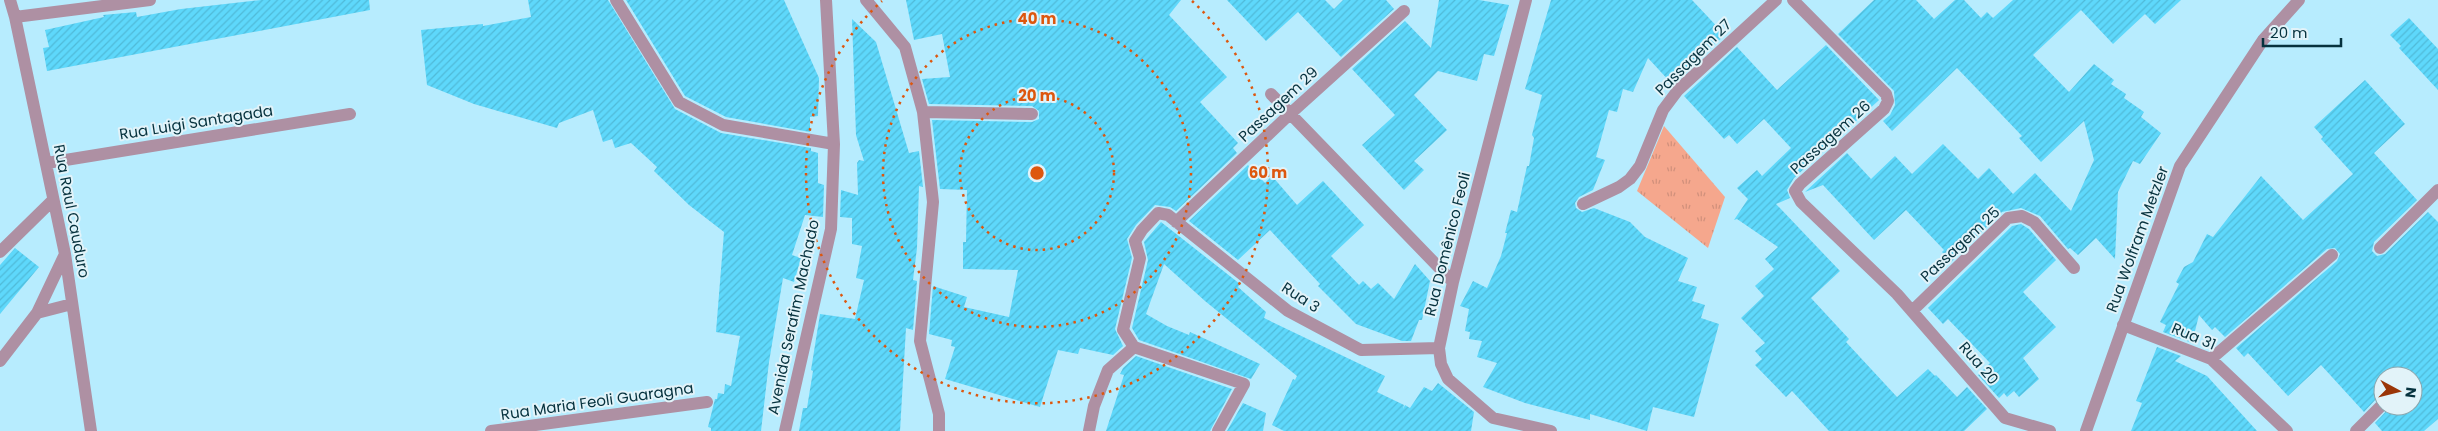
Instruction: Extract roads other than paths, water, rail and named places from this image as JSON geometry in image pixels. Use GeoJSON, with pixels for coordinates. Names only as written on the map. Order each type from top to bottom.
{"type":"FeatureCollection","features":[{"type":"Feature","properties":{"kind":"street","name":"Rua Raul Cauduro"},"geometry":{"type":"LineString","coordinates":[[10,0],[47,162],[65,254],[91,431]]}},
{"type":"Feature","properties":{"kind":"street"},"geometry":{"type":"LineString","coordinates":[[15,17],[150,0]]}},
{"type":"Feature","properties":{"kind":"street"},"geometry":{"type":"LineString","coordinates":[[616,0],[679,102],[723,125],[834,144]]}},
{"type":"Feature","properties":{"kind":"street","name":"Avenida Serafim Machado"},"geometry":{"type":"LineString","coordinates":[[785,431],[831,229],[834,144],[826,0]]}},
{"type":"Feature","properties":{"kind":"street"},"geometry":{"type":"LineString","coordinates":[[866,0],[905,47],[923,112],[933,202],[920,341],[939,414],[939,431]]}},
{"type":"Feature","properties":{"kind":"street","name":"Rua Domênico Feoli"},"geometry":{"type":"LineString","coordinates":[[1526,0],[1453,282],[1439,348],[1441,364],[1448,379],[1493,418],[1551,431]]}},
{"type":"Feature","properties":{"kind":"street","name":"Passagem 27"},"geometry":{"type":"LineString","coordinates":[[1583,204],[1619,187],[1630,179],[1640,166],[1663,110],[1678,90],[1776,0]]}},
{"type":"Feature","properties":{"kind":"street","name":"Passagem 26"},"geometry":{"type":"LineString","coordinates":[[1793,0],[1886,94],[1888,102],[1884,109],[1795,191],[1801,202],[1897,294]]}},
{"type":"Feature","properties":{"kind":"street","name":"Rua Wolfram Metzler"},"geometry":{"type":"LineString","coordinates":[[2086,431],[2180,166],[2263,40],[2299,0]]}},
{"type":"Feature","properties":{"kind":"street","name":"Passagem 29"},"geometry":{"type":"LineString","coordinates":[[1134,347],[1124,330],[1140,258],[1135,241],[1158,214],[1172,218],[1404,11]]}},
{"type":"Feature","properties":{"kind":"street"},"geometry":{"type":"LineString","coordinates":[[1271,94],[1453,282]]}},
{"type":"Feature","properties":{"kind":"street"},"geometry":{"type":"LineString","coordinates":[[923,112],[1032,114]]}},
{"type":"Feature","properties":{"kind":"street","name":"Rua Luigi Santagada"},"geometry":{"type":"LineString","coordinates":[[47,162],[350,114]]}},
{"type":"Feature","properties":{"kind":"street"},"geometry":{"type":"LineString","coordinates":[[2380,248],[2438,190]]}},
{"type":"Feature","properties":{"kind":"street"},"geometry":{"type":"LineString","coordinates":[[0,252],[53,200]]}},
{"type":"Feature","properties":{"kind":"street","name":"Passagem 25"},"geometry":{"type":"LineString","coordinates":[[1912,311],[2008,218],[2022,216],[2034,222],[2074,268]]}},
{"type":"Feature","properties":{"kind":"street","name":"Rua 3"},"geometry":{"type":"LineString","coordinates":[[1172,218],[1288,312],[1361,350],[1439,348]]}},
{"type":"Feature","properties":{"kind":"street"},"geometry":{"type":"LineString","coordinates":[[0,361],[37,313],[65,254]]}},
{"type":"Feature","properties":{"kind":"street"},"geometry":{"type":"LineString","coordinates":[[2212,358],[2332,255]]}},
{"type":"Feature","properties":{"kind":"street","name":"Rua 20"},"geometry":{"type":"LineString","coordinates":[[1897,294],[2005,418],[2050,431]]}},
{"type":"Feature","properties":{"kind":"street"},"geometry":{"type":"LineString","coordinates":[[37,313],[72,304]]}},
{"type":"Feature","properties":{"kind":"street","name":"Rua 31"},"geometry":{"type":"LineString","coordinates":[[2123,325],[2212,358],[2287,431]]}},
{"type":"Feature","properties":{"kind":"street"},"geometry":{"type":"LineString","coordinates":[[1089,431],[1094,406],[1108,370],[1134,347],[1244,384],[1218,431]]}},
{"type":"Feature","properties":{"kind":"street","name":"Rua Maria Feoli Guaragna"},"geometry":{"type":"LineString","coordinates":[[491,431],[707,402]]}},
{"type":"Feature","properties":{"kind":"street"},"geometry":{"type":"LineString","coordinates":[[2356,431],[2373,414]]}}]}
